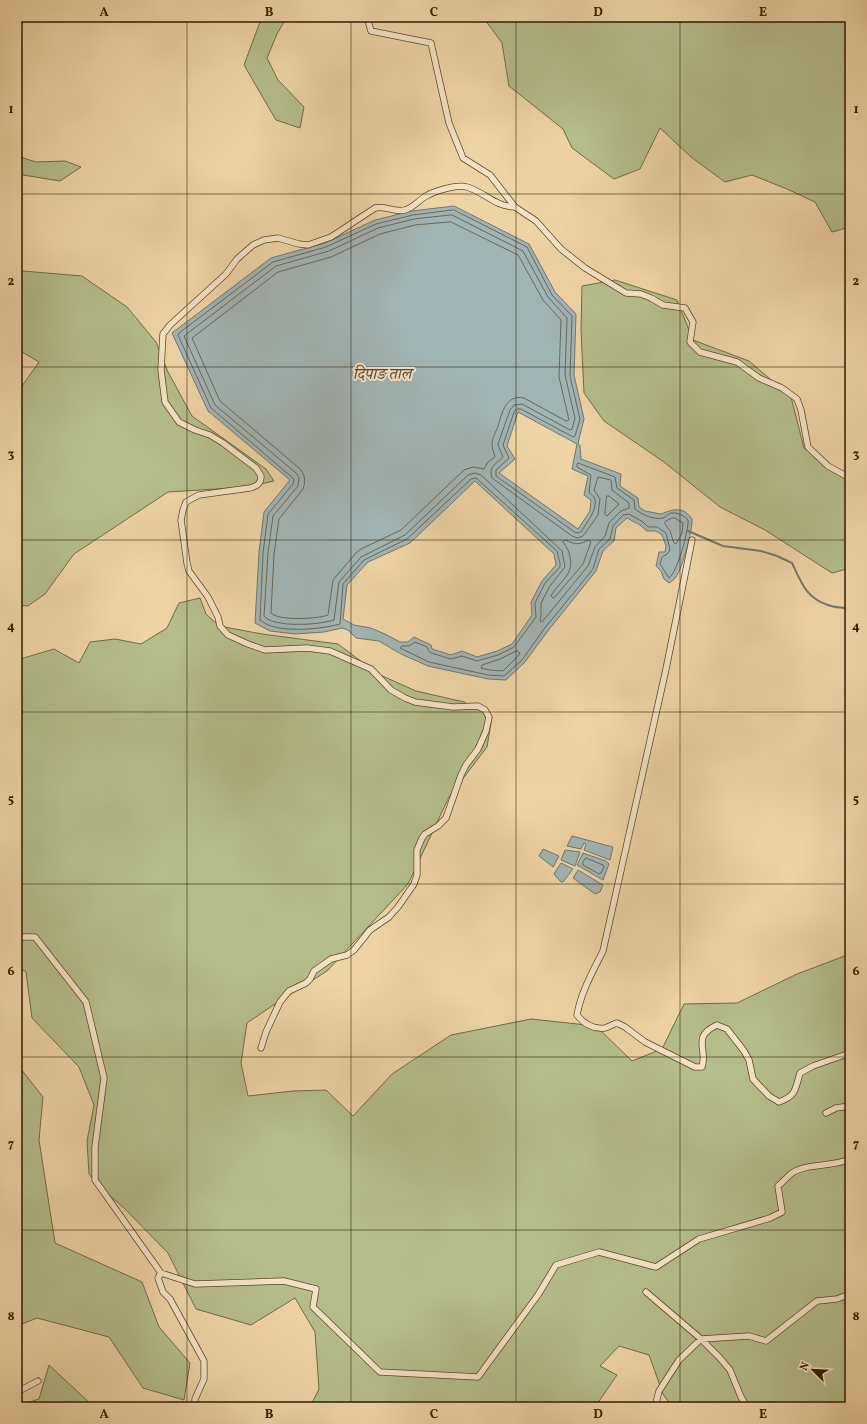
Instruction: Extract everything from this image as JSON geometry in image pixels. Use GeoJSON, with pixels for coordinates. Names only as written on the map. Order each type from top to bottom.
{"type":"FeatureCollection","features":[{"type":"Feature","properties":{"kind":"street"},"geometry":{"type":"LineString","coordinates":[[367,17],[371,31],[431,43],[449,123],[463,158],[490,175],[515,207],[536,221],[562,249],[585,268],[626,293],[641,294],[663,305],[685,308],[693,322],[690,342],[700,352],[737,362],[759,378],[782,388],[797,399],[802,410],[808,447],[828,466],[850,478]]}},
{"type":"Feature","properties":{"kind":"street"},"geometry":{"type":"LineString","coordinates":[[261,1048],[266,1032],[280,1002],[289,991],[306,983],[314,971],[332,959],[347,955],[354,950],[370,930],[389,918],[414,884],[417,875],[417,850],[422,838],[446,818],[461,775],[466,765],[478,749],[486,731],[488,717],[485,710],[478,706],[453,707],[414,702],[390,690],[371,669],[330,651],[307,648],[265,650],[228,635],[220,626],[218,617],[208,597],[189,571],[181,520],[183,510],[186,502],[199,495],[257,486],[260,483],[261,476],[256,468],[223,443],[210,435],[179,422],[173,415],[165,402],[160,370],[163,334],[170,325],[226,274],[244,252],[252,245],[264,240],[278,238],[308,245],[331,237],[375,208],[381,206],[395,210],[405,210],[426,196],[446,189],[466,187],[501,205],[506,207],[515,207]]}},
{"type":"Feature","properties":{"kind":"street"},"geometry":{"type":"LineString","coordinates":[[692,540],[666,669],[604,951],[579,1004],[577,1015],[582,1022],[594,1027],[604,1028],[617,1023],[645,1042],[695,1067],[702,1067],[704,1061],[701,1047],[703,1036],[706,1032],[717,1025],[727,1029],[749,1060],[753,1079],[769,1096],[779,1102],[789,1099],[795,1090],[800,1074],[813,1066],[850,1053]]}},
{"type":"Feature","properties":{"kind":"street"},"geometry":{"type":"LineString","coordinates":[[17,937],[35,938],[86,1002],[104,1078],[95,1147],[95,1180],[161,1273],[195,1284],[284,1281],[316,1289],[313,1307],[380,1372],[478,1377],[538,1295],[556,1266],[599,1252],[656,1267],[699,1239],[770,1218],[782,1212],[778,1186],[793,1173],[808,1168],[844,1162],[850,1159]]}},
{"type":"Feature","properties":{"kind":"street"},"geometry":{"type":"LineString","coordinates":[[826,1114],[836,1108],[850,1106]]}},
{"type":"Feature","properties":{"kind":"street"},"geometry":{"type":"LineString","coordinates":[[161,1273],[158,1278],[163,1292],[170,1299],[204,1360],[204,1379],[195,1399],[195,1407]]}},
{"type":"Feature","properties":{"kind":"street"},"geometry":{"type":"LineString","coordinates":[[646,1292],[701,1339],[719,1357],[730,1370],[741,1397],[747,1407]]}},
{"type":"Feature","properties":{"kind":"street"},"geometry":{"type":"LineString","coordinates":[[654,1407],[659,1391],[679,1360],[701,1339],[749,1336],[766,1341],[817,1301],[837,1299],[850,1294]]}},
{"type":"Feature","properties":{"kind":"street"},"geometry":{"type":"LineString","coordinates":[[17,1392],[38,1381]]}},
{"type":"Feature","properties":{"kind":"green space"},"geometry":{"type":"Polygon","coordinates":[[[257,17],[287,17],[277,34],[267,58],[278,80],[304,107],[300,128],[276,120],[244,65],[260,22],[257,17]]]}},
{"type":"Feature","properties":{"kind":"green space"},"geometry":{"type":"Polygon","coordinates":[[[483,17],[850,17],[850,227],[832,232],[815,202],[752,175],[725,182],[691,157],[660,128],[640,169],[614,179],[572,148],[563,129],[509,86],[502,43],[483,17]]]}},
{"type":"Feature","properties":{"kind":"green space"},"geometry":{"type":"Polygon","coordinates":[[[17,156],[36,162],[65,161],[81,167],[60,181],[17,174],[17,156]]]}},
{"type":"Feature","properties":{"kind":"green space"},"geometry":{"type":"Polygon","coordinates":[[[17,268],[23,271],[82,276],[127,307],[156,342],[168,372],[192,416],[266,469],[274,481],[247,487],[168,492],[74,554],[45,594],[28,606],[17,605],[17,393],[39,362],[17,349],[17,268]]]}},
{"type":"Feature","properties":{"kind":"green space"},"geometry":{"type":"Polygon","coordinates":[[[615,280],[677,300],[693,340],[749,361],[791,397],[804,448],[850,478],[850,568],[832,573],[765,530],[720,507],[664,462],[604,421],[584,393],[581,330],[582,286],[615,280]]]}},
{"type":"Feature","properties":{"kind":"green space"},"geometry":{"type":"Polygon","coordinates":[[[200,598],[206,614],[219,626],[262,634],[338,644],[378,674],[416,691],[464,702],[492,717],[487,747],[449,797],[408,884],[327,971],[247,1023],[241,1063],[248,1096],[293,1091],[326,1090],[353,1116],[392,1074],[451,1035],[531,1019],[596,1026],[632,1061],[662,1049],[684,1004],[737,1003],[797,974],[850,954],[850,1407],[672,1407],[663,1394],[649,1355],[619,1346],[600,1366],[617,1375],[595,1407],[310,1407],[319,1389],[315,1332],[295,1298],[251,1325],[196,1309],[168,1253],[126,1210],[96,1183],[89,1174],[87,1141],[94,1105],[79,1067],[32,1018],[26,972],[17,966],[17,660],[54,649],[79,663],[90,642],[115,639],[141,644],[167,628],[179,603],[200,598]]]}},
{"type":"Feature","properties":{"kind":"green space"},"geometry":{"type":"Polygon","coordinates":[[[17,1064],[43,1097],[39,1140],[55,1243],[142,1282],[159,1327],[190,1363],[184,1400],[143,1388],[109,1337],[37,1318],[17,1326],[17,1064]]]}},
{"type":"Feature","properties":{"kind":"green space"},"geometry":{"type":"Polygon","coordinates":[[[49,1365],[94,1407],[17,1407],[39,1399],[49,1365]]]}},
{"type":"Feature","properties":{"kind":"water","name":"दिपाङ ताल"},"geometry":{"type":"Polygon","coordinates":[[[454,206],[529,244],[555,292],[576,314],[574,375],[584,419],[578,443],[580,446],[581,459],[621,474],[620,486],[638,498],[639,507],[645,511],[661,514],[674,510],[681,510],[692,519],[689,540],[684,558],[676,577],[669,583],[664,579],[661,571],[656,566],[659,552],[665,552],[666,546],[662,535],[656,531],[647,531],[640,525],[627,518],[616,528],[614,541],[603,551],[596,571],[525,662],[506,680],[488,679],[428,666],[401,654],[379,641],[356,638],[348,630],[342,628],[324,632],[295,634],[270,631],[255,623],[259,552],[264,512],[290,480],[208,411],[172,333],[271,258],[325,243],[375,220],[412,211],[454,206]],[[518,412],[507,446],[515,459],[499,473],[578,529],[590,511],[591,500],[584,495],[588,476],[572,469],[577,444],[518,412]],[[475,481],[410,543],[368,562],[347,585],[343,619],[354,625],[371,628],[400,642],[408,642],[414,637],[431,645],[432,649],[451,655],[462,651],[477,657],[497,651],[512,644],[532,615],[531,602],[542,581],[556,565],[554,554],[475,481]]]}},
{"type":"Feature","properties":{"kind":"water"},"geometry":{"type":"Polygon","coordinates":[[[572,836],[613,847],[610,860],[584,850],[586,844],[584,843],[581,849],[567,846],[572,836]]]}},
{"type":"Feature","properties":{"kind":"water"},"geometry":{"type":"Polygon","coordinates":[[[543,849],[559,856],[553,867],[539,856],[543,849]]]}},
{"type":"Feature","properties":{"kind":"water"},"geometry":{"type":"Polygon","coordinates":[[[565,850],[580,852],[575,866],[561,860],[565,850]]]}},
{"type":"Feature","properties":{"kind":"water"},"geometry":{"type":"Polygon","coordinates":[[[583,853],[606,861],[609,864],[603,880],[577,865],[583,853]]]}},
{"type":"Feature","properties":{"kind":"water"},"geometry":{"type":"Polygon","coordinates":[[[561,863],[573,869],[563,882],[561,882],[554,874],[561,863]]]}},
{"type":"Feature","properties":{"kind":"water"},"geometry":{"type":"Polygon","coordinates":[[[578,870],[603,885],[600,892],[595,894],[573,878],[578,870]]]}},
{"type":"Feature","properties":{"kind":"waterway"},"geometry":{"type":"LineString","coordinates":[[688,531],[723,546],[761,551],[792,563],[798,577],[809,594],[814,598],[831,606],[850,609]]}}]}
